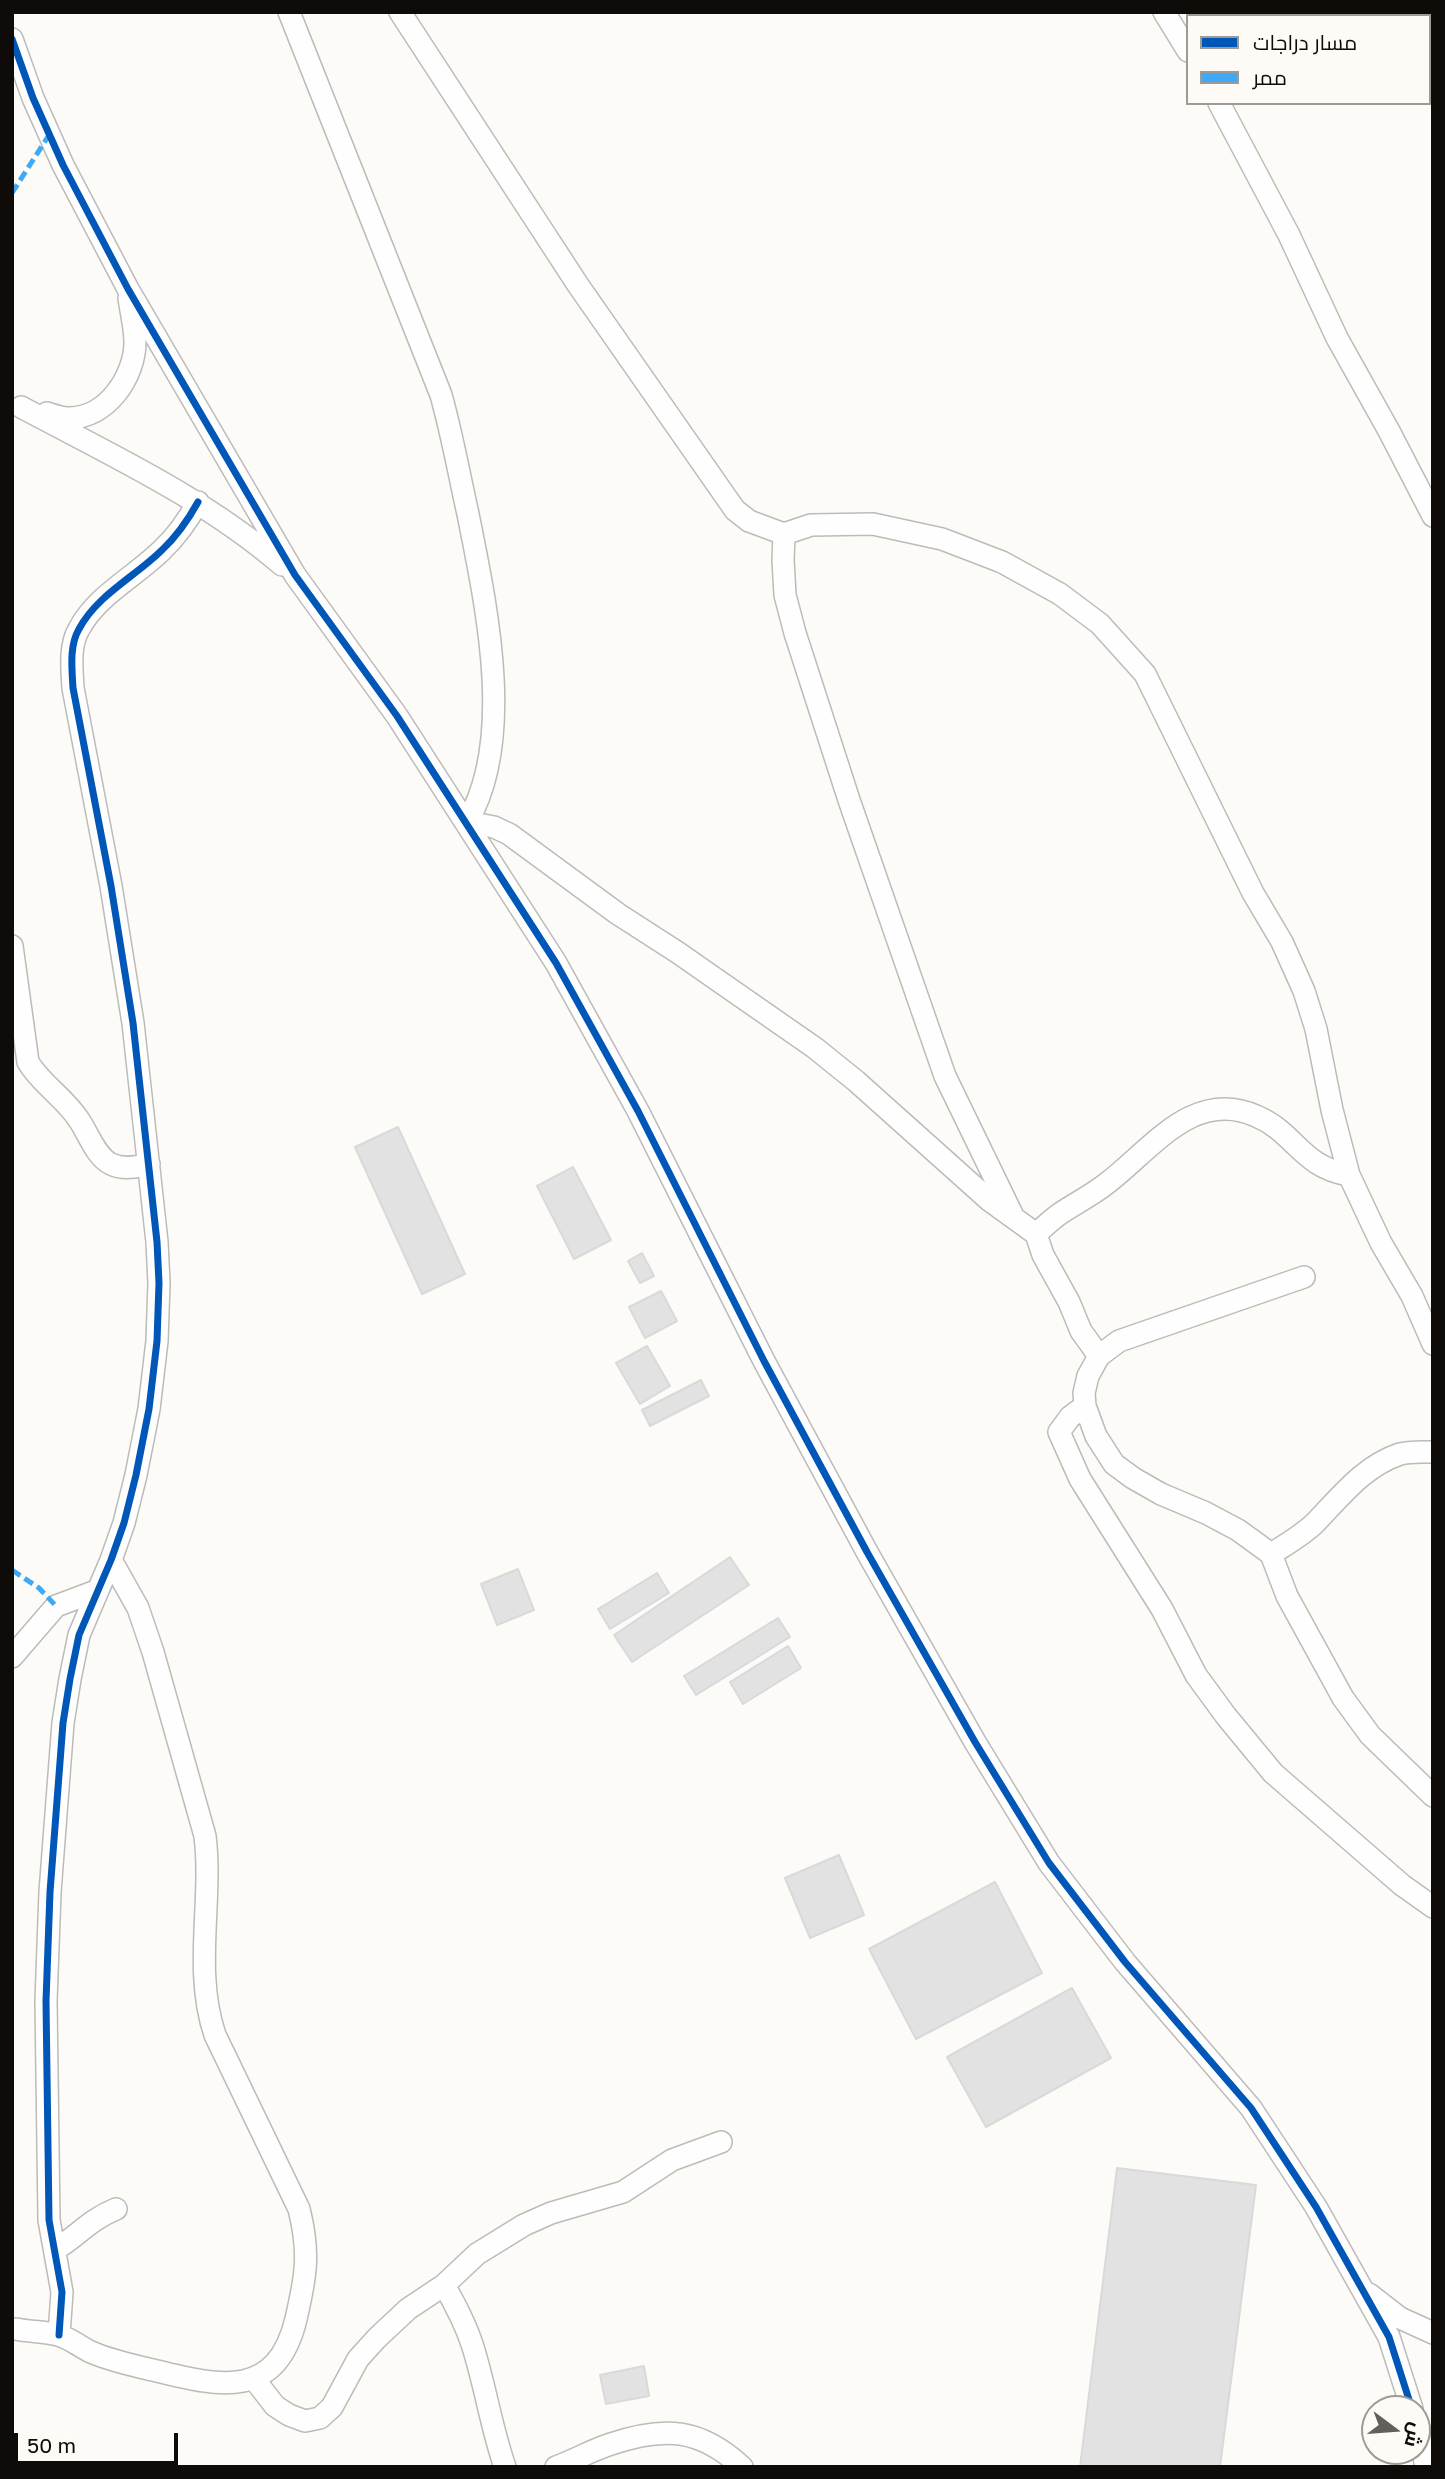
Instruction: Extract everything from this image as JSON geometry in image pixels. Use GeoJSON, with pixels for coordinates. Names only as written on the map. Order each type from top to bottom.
{"type":"FeatureCollection","features":[{"type":"Feature","properties":{"kind":"street"},"geometry":{"type":"LineString","coordinates":[[289,12],[441,395],[453,436],[486,620],[494,715],[488,771],[478,803],[467,822]]}},
{"type":"Feature","properties":{"kind":"street"},"geometry":{"type":"LineString","coordinates":[[400,12],[578,285],[719,491],[735,510],[750,521],[784,534],[811,525],[873,524],[942,539],[1002,562],[1060,594],[1100,624],[1145,674],[1304,990],[1316,1029],[1332,1110],[1349,1175],[1381,1243],[1412,1296],[1433,1344]]}},
{"type":"Feature","properties":{"kind":"street"},"geometry":{"type":"LineString","coordinates":[[1164,12],[1186,48]]}},
{"type":"Feature","properties":{"kind":"street"},"geometry":{"type":"LineString","coordinates":[[12,39],[33,98],[63,165],[128,289],[295,575],[397,716],[556,963],[638,1111],[770,1373],[867,1552],[975,1742],[1058,1873],[1125,1962],[1251,2108],[1321,2216],[1389,2337],[1408,2395]]}},
{"type":"Feature","properties":{"kind":"street"},"geometry":{"type":"LineString","coordinates":[[1220,105],[1289,235],[1337,338],[1433,516]]}},
{"type":"Feature","properties":{"kind":"street"},"geometry":{"type":"LineString","coordinates":[[16,405],[69,418],[98,411],[117,393],[131,367],[135,343],[128,289]]}},
{"type":"Feature","properties":{"kind":"street"},"geometry":{"type":"LineString","coordinates":[[16,405],[198,502],[248,536],[295,575]]}},
{"type":"Feature","properties":{"kind":"street"},"geometry":{"type":"LineString","coordinates":[[59,2335],[62,2292],[49,2220],[46,2078],[50,1892],[63,1723],[79,1635],[111,1560],[136,1475],[149,1409],[157,1341],[158,1242],[133,1023],[71,666],[78,630],[88,615],[162,551],[184,526],[198,502]]}},
{"type":"Feature","properties":{"kind":"street"},"geometry":{"type":"LineString","coordinates":[[784,534],[785,595],[849,800],[946,1076],[1013,1216]]}},
{"type":"Feature","properties":{"kind":"street"},"geometry":{"type":"LineString","coordinates":[[467,822],[494,827],[509,834],[618,914],[815,1048],[856,1081],[950,1166],[1036,1234],[1043,1255],[1069,1302],[1081,1331],[1099,1356]]}},
{"type":"Feature","properties":{"kind":"street"},"geometry":{"type":"LineString","coordinates":[[12,946],[28,1062],[35,1073],[57,1092],[71,1109],[100,1154],[111,1164],[130,1168],[149,1164]]}},
{"type":"Feature","properties":{"kind":"street"},"geometry":{"type":"LineString","coordinates":[[1036,1234],[1059,1214],[1104,1186],[1161,1135],[1198,1113],[1218,1108],[1235,1108],[1258,1116],[1279,1130],[1315,1164],[1331,1172],[1349,1175]]}},
{"type":"Feature","properties":{"kind":"street"},"geometry":{"type":"LineString","coordinates":[[1304,1277],[1119,1341],[1099,1356],[1088,1376],[1084,1393],[1085,1405],[1096,1436],[1114,1464],[1161,1494],[1238,1530],[1271,1554],[1287,1596],[1343,1698],[1370,1735],[1433,1796]]}},
{"type":"Feature","properties":{"kind":"street"},"geometry":{"type":"LineString","coordinates":[[1085,1405],[1070,1417],[1059,1432],[1080,1479],[1162,1609],[1196,1675],[1273,1773],[1402,1885],[1433,1907]]}},
{"type":"Feature","properties":{"kind":"street"},"geometry":{"type":"LineString","coordinates":[[1271,1554],[1314,1524],[1362,1475],[1403,1453],[1433,1452]]}},
{"type":"Feature","properties":{"kind":"street"},"geometry":{"type":"LineString","coordinates":[[16,2329],[59,2335],[93,2353],[200,2382],[229,2385],[254,2379],[279,2361],[292,2337],[304,2286],[307,2259],[299,2209],[215,2035],[208,2012],[204,1926],[208,1866],[205,1836],[138,1608],[111,1560]]}},
{"type":"Feature","properties":{"kind":"street"},"geometry":{"type":"LineString","coordinates":[[12,1657],[56,1606],[96,1591]]}},
{"type":"Feature","properties":{"kind":"street"},"geometry":{"type":"LineString","coordinates":[[254,2379],[275,2406],[289,2415],[305,2421],[320,2418],[332,2407],[358,2360],[377,2338],[408,2309],[444,2284],[477,2254],[524,2225],[551,2213],[623,2192],[672,2160],[721,2141]]}},
{"type":"Feature","properties":{"kind":"street"},"geometry":{"type":"LineString","coordinates":[[56,2249],[69,2241],[86,2224],[116,2209]]}},
{"type":"Feature","properties":{"kind":"street"},"geometry":{"type":"LineString","coordinates":[[444,2284],[473,2346],[493,2432],[505,2467]]}},
{"type":"Feature","properties":{"kind":"street"},"geometry":{"type":"LineString","coordinates":[[1358,2285],[1400,2318],[1433,2333]]}},
{"type":"Feature","properties":{"kind":"street"},"geometry":{"type":"LineString","coordinates":[[556,2467],[610,2444],[668,2432],[696,2436],[715,2445],[742,2467]]}},
{"type":"Feature","properties":{"kind":"building"},"geometry":{"type":"Polygon","coordinates":[[[398,1127],[465,1274],[422,1294],[355,1147],[398,1127]]]}},
{"type":"Feature","properties":{"kind":"building"},"geometry":{"type":"Polygon","coordinates":[[[573,1167],[611,1240],[574,1259],[537,1186],[573,1167]]]}},
{"type":"Feature","properties":{"kind":"building"},"geometry":{"type":"Polygon","coordinates":[[[642,1253],[654,1276],[640,1283],[628,1261],[642,1253]]]}},
{"type":"Feature","properties":{"kind":"building"},"geometry":{"type":"Polygon","coordinates":[[[661,1291],[677,1321],[645,1338],[629,1307],[661,1291]]]}},
{"type":"Feature","properties":{"kind":"building"},"geometry":{"type":"Polygon","coordinates":[[[647,1346],[670,1386],[640,1404],[616,1363],[647,1346]]]}},
{"type":"Feature","properties":{"kind":"building"},"geometry":{"type":"Polygon","coordinates":[[[701,1380],[709,1396],[650,1426],[642,1410],[701,1380]]]}},
{"type":"Feature","properties":{"kind":"building"},"geometry":{"type":"Polygon","coordinates":[[[730,1557],[749,1585],[632,1662],[614,1635],[730,1557]]]}},
{"type":"Feature","properties":{"kind":"building"},"geometry":{"type":"Polygon","coordinates":[[[518,1569],[534,1610],[497,1625],[481,1584],[518,1569]]]}},
{"type":"Feature","properties":{"kind":"building"},"geometry":{"type":"Polygon","coordinates":[[[657,1573],[669,1593],[610,1629],[598,1609],[657,1573]]]}},
{"type":"Feature","properties":{"kind":"building"},"geometry":{"type":"Polygon","coordinates":[[[778,1618],[790,1637],[696,1695],[684,1676],[778,1618]]]}},
{"type":"Feature","properties":{"kind":"building"},"geometry":{"type":"Polygon","coordinates":[[[788,1646],[801,1668],[743,1704],[730,1682],[788,1646]]]}},
{"type":"Feature","properties":{"kind":"building"},"geometry":{"type":"Polygon","coordinates":[[[839,1855],[864,1915],[810,1938],[785,1878],[839,1855]]]}},
{"type":"Feature","properties":{"kind":"building"},"geometry":{"type":"Polygon","coordinates":[[[995,1882],[1042,1973],[916,2039],[869,1949],[995,1882]]]}},
{"type":"Feature","properties":{"kind":"building"},"geometry":{"type":"Polygon","coordinates":[[[1072,1988],[1111,2058],[986,2127],[947,2057],[1072,1988]]]}},
{"type":"Feature","properties":{"kind":"building"},"geometry":{"type":"Polygon","coordinates":[[[1117,2168],[1256,2185],[1220,2467],[1080,2467],[1117,2168]]]}},
{"type":"Feature","properties":{"kind":"building"},"geometry":{"type":"Polygon","coordinates":[[[644,2366],[649,2396],[606,2404],[600,2375],[644,2366]]]}},
{"type":"Feature","properties":{"kind":"marked path"},"geometry":{"type":"LineString","coordinates":[[12,193],[49,135]]}},
{"type":"Feature","properties":{"kind":"marked path"},"geometry":{"type":"LineString","coordinates":[[12,1570],[39,1588],[56,1606]]}},
{"type":"Feature","properties":{"kind":"cycle path"},"geometry":{"type":"LineString","coordinates":[[12,39],[33,98],[63,165],[128,289],[295,575],[397,716],[556,963],[638,1111],[764,1361],[867,1552],[975,1742],[1049,1863],[1125,1962],[1251,2108],[1316,2207],[1389,2337],[1408,2395]]}},
{"type":"Feature","properties":{"kind":"cycle path"},"geometry":{"type":"LineString","coordinates":[[59,2335],[62,2292],[49,2220],[46,2001],[50,1892],[63,1723],[79,1635],[111,1560],[136,1475],[149,1409],[157,1341],[159,1283],[133,1023],[111,886],[73,688],[72,650],[79,629],[96,606],[167,545],[198,502]]}}]}
